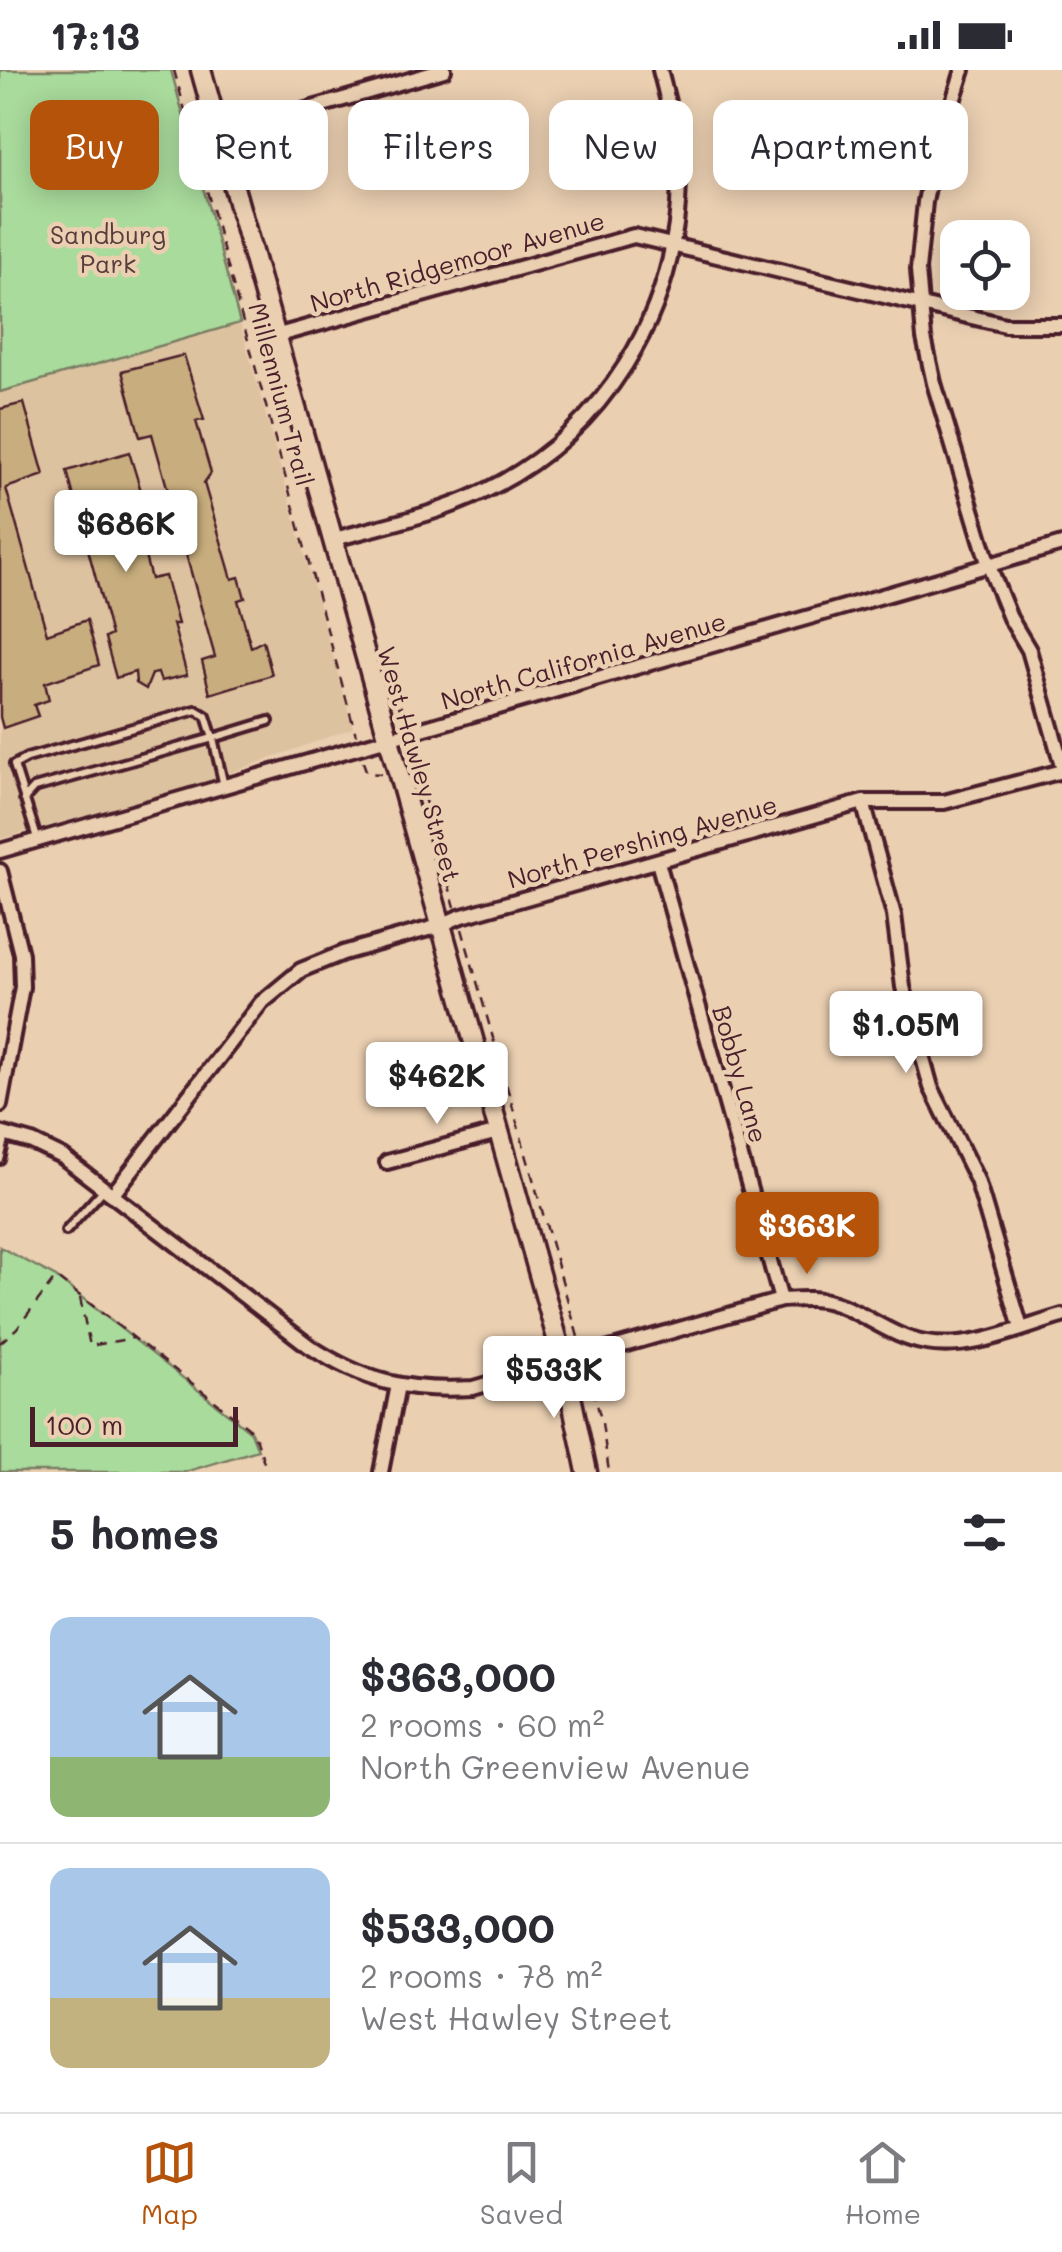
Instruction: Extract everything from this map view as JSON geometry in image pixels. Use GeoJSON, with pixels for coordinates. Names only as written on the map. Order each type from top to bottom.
{"type":"FeatureCollection","features":[{"type":"Feature","properties":{"kind":"street","name":"West Hawley Street"},"geometry":{"type":"LineString","coordinates":[[201,70],[209,100]]}},
{"type":"Feature","properties":{"kind":"street"},"geometry":{"type":"LineString","coordinates":[[328,103],[444,70]]}},
{"type":"Feature","properties":{"kind":"street"},"geometry":{"type":"LineString","coordinates":[[331,540],[480,493],[538,459],[566,436],[626,368],[639,346],[669,269],[674,244],[680,180],[660,70]]}},
{"type":"Feature","properties":{"kind":"street"},"geometry":{"type":"LineString","coordinates":[[962,70],[925,202],[918,270],[920,306],[934,383],[989,566],[1010,618],[1029,650],[1062,768]]}},
{"type":"Feature","properties":{"kind":"street","name":"West Hawley Street"},"geometry":{"type":"LineString","coordinates":[[235,190],[564,1364],[588,1472]]}},
{"type":"Feature","properties":{"kind":"street","name":"North Ridgemoor Avenue"},"geometry":{"type":"LineString","coordinates":[[275,336],[622,237],[646,237],[1006,325],[1062,325]]}},
{"type":"Feature","properties":{"kind":"street","name":"North California Avenue"},"geometry":{"type":"LineString","coordinates":[[0,851],[1062,544]]}},
{"type":"Feature","properties":{"kind":"street","name":"North Pershing Avenue"},"geometry":{"type":"LineString","coordinates":[[109,1191],[261,1003],[301,970],[459,917],[863,802],[944,802],[1062,768]]}},
{"type":"Feature","properties":{"kind":"street"},"geometry":{"type":"LineString","coordinates":[[863,802],[894,915],[903,987],[930,1087],[977,1180],[1021,1328]]}},
{"type":"Feature","properties":{"kind":"street","name":"Bobby Lane"},"geometry":{"type":"LineString","coordinates":[[658,862],[780,1300]]}},
{"type":"Feature","properties":{"kind":"street"},"geometry":{"type":"LineString","coordinates":[[0,871],[22,954],[22,988],[0,1105]]}},
{"type":"Feature","properties":{"kind":"street"},"geometry":{"type":"LineString","coordinates":[[386,1162],[498,1132]]}},
{"type":"Feature","properties":{"kind":"street"},"geometry":{"type":"LineString","coordinates":[[3,1133],[63,1157],[309,1346],[352,1372],[398,1386],[432,1390],[473,1388],[780,1300],[810,1298],[832,1302],[882,1328],[928,1344],[961,1344],[1062,1316]]}},
{"type":"Feature","properties":{"kind":"street"},"geometry":{"type":"LineString","coordinates":[[381,1472],[398,1386]]}},
{"type":"Feature","properties":{"kind":"lane"},"geometry":{"type":"LineString","coordinates":[[38,840],[14,765],[27,758],[196,710],[206,716],[224,787]]}},
{"type":"Feature","properties":{"kind":"lane"},"geometry":{"type":"LineString","coordinates":[[24,799],[34,788],[269,720]]}},
{"type":"Feature","properties":{"kind":"lane"},"geometry":{"type":"LineString","coordinates":[[0,1160],[3,1133]]}},
{"type":"Feature","properties":{"kind":"lane"},"geometry":{"type":"LineString","coordinates":[[66,1231],[109,1191]]}},
{"type":"Feature","properties":{"kind":"path","name":"Millennium Trail"},"geometry":{"type":"LineString","coordinates":[[174,70],[354,727]]}},
{"type":"Feature","properties":{"kind":"path"},"geometry":{"type":"LineString","coordinates":[[397,707],[404,711]]}},
{"type":"Feature","properties":{"kind":"path"},"geometry":{"type":"LineString","coordinates":[[353,719],[360,716]]}},
{"type":"Feature","properties":{"kind":"path"},"geometry":{"type":"LineString","coordinates":[[416,752],[423,794],[602,1423],[610,1472]]}},
{"type":"Feature","properties":{"kind":"path"},"geometry":{"type":"LineString","coordinates":[[410,766],[418,764]]}},
{"type":"Feature","properties":{"kind":"path"},"geometry":{"type":"LineString","coordinates":[[364,766],[367,774],[375,776]]}},
{"type":"Feature","properties":{"kind":"path"},"geometry":{"type":"LineString","coordinates":[[0,1343],[17,1328],[56,1276],[248,1428],[257,1440],[268,1472]]}},
{"type":"Feature","properties":{"kind":"path"},"geometry":{"type":"LineString","coordinates":[[80,1295],[90,1346],[134,1338]]}},
{"type":"Feature","properties":{"kind":"shaded area"},"geometry":{"type":"Polygon","coordinates":[[[240,323],[353,728],[200,784],[0,839],[0,392],[240,323]]]}},
{"type":"Feature","properties":{"kind":"green space","name":"Sandburg Park"},"geometry":{"type":"Polygon","coordinates":[[[0,70],[171,70],[179,100],[179,190],[204,190],[240,323],[0,392],[0,70]]]}},
{"type":"Feature","properties":{"kind":"green space"},"geometry":{"type":"Polygon","coordinates":[[[0,1247],[56,1277],[251,1432],[258,1450],[185,1472],[0,1472],[0,1247]]]}},
{"type":"Feature","properties":{"kind":"building"},"geometry":{"type":"Polygon","coordinates":[[[184,355],[204,420],[196,421],[211,473],[204,483],[232,579],[239,577],[245,598],[238,600],[251,647],[263,641],[272,675],[210,694],[202,661],[215,657],[152,434],[140,437],[122,371],[184,355]]]}},
{"type":"Feature","properties":{"kind":"building"},"geometry":{"type":"Polygon","coordinates":[[[24,403],[44,475],[6,488],[47,634],[87,620],[99,665],[45,683],[49,700],[34,705],[38,716],[3,728],[0,409],[24,403]]]}},
{"type":"Feature","properties":{"kind":"building"},"geometry":{"type":"Polygon","coordinates":[[[129,452],[141,491],[121,497],[135,548],[142,545],[151,579],[165,576],[187,675],[161,681],[158,673],[152,674],[146,689],[136,683],[135,672],[116,678],[105,638],[111,635],[67,471],[129,452]]]}}]}
